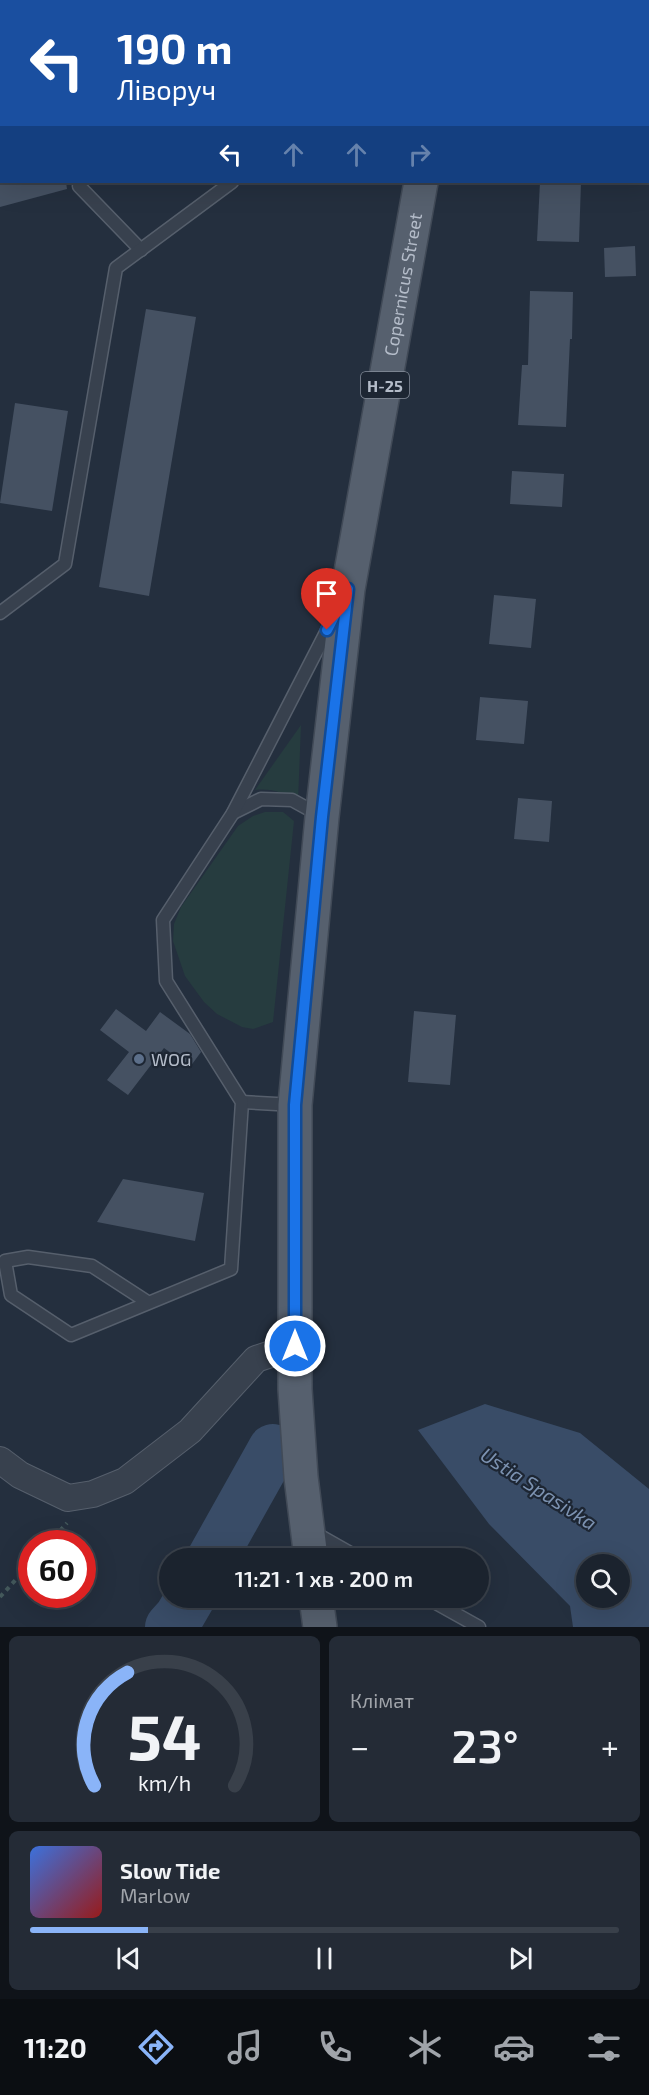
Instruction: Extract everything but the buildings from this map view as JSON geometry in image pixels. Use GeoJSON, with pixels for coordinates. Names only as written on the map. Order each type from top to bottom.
{"type":"FeatureCollection","features":[{"type":"Feature","properties":{"kind":"main road","name":"Copernicus Street"},"geometry":{"type":"LineString","coordinates":[[309,1543],[301,1477],[296,1389],[295,1105],[322,817],[348,589],[421,183]]}},
{"type":"Feature","properties":{"kind":"main road"},"geometry":{"type":"LineString","coordinates":[[317,1608],[320,1627]]}},
{"type":"Feature","properties":{"kind":"street"},"geometry":{"type":"LineString","coordinates":[[0,1460],[20,1475],[68,1498],[93,1494],[125,1481],[190,1431],[255,1359],[295,1346]]}},
{"type":"Feature","properties":{"kind":"lane"},"geometry":{"type":"LineString","coordinates":[[0,614],[64,564],[116,268],[231,183]]}},
{"type":"Feature","properties":{"kind":"lane"},"geometry":{"type":"LineString","coordinates":[[80,186],[141,250]]}},
{"type":"Feature","properties":{"kind":"lane"},"geometry":{"type":"LineString","coordinates":[[149,1303],[92,1266],[28,1257],[5,1261],[11,1295],[70,1335],[149,1303],[231,1269],[242,1102],[166,981],[163,920],[233,813],[348,589]]}},
{"type":"Feature","properties":{"kind":"lane"},"geometry":{"type":"LineString","coordinates":[[233,813],[261,800],[292,800],[322,817]]}},
{"type":"Feature","properties":{"kind":"lane"},"geometry":{"type":"LineString","coordinates":[[242,1102],[295,1105]]}},
{"type":"Feature","properties":{"kind":"lane"},"geometry":{"type":"LineString","coordinates":[[309,1543],[326,1548]]}},
{"type":"Feature","properties":{"kind":"lane"},"geometry":{"type":"LineString","coordinates":[[445,1608],[479,1627]]}},
{"type":"Feature","properties":{"kind":"path"},"geometry":{"type":"LineString","coordinates":[[0,1597],[18,1577]]}},
{"type":"Feature","properties":{"kind":"green space"},"geometry":{"type":"Polygon","coordinates":[[[301,725],[298,802],[278,792],[255,790],[301,725]]]}},
{"type":"Feature","properties":{"kind":"green space"},"geometry":{"type":"Polygon","coordinates":[[[265,812],[283,812],[294,821],[273,1022],[253,1029],[242,1027],[217,1014],[204,1002],[185,976],[173,941],[174,924],[181,907],[238,826],[253,816],[265,812]]]}},
{"type":"Feature","properties":{"kind":"water"},"geometry":{"type":"Polygon","coordinates":[[[485,1404],[580,1433],[649,1489],[649,1627],[573,1627],[570,1606],[489,1524],[418,1430],[485,1404]]]}},
{"type":"Feature","properties":{"kind":"waterway","name":"Ustia Spasivka"},"geometry":{"type":"LineString","coordinates":[[218,1548],[273,1449]]}},
{"type":"Feature","properties":{"kind":"waterway","name":"Ustia Spasivka"},"geometry":{"type":"LineString","coordinates":[[170,1627],[184,1608]]}},
{"type":"Feature","properties":{"kind":"place","name":"WOG"},"geometry":{"type":"Point","coordinates":[139,1059]}},
{"type":"Feature","properties":{"kind":"route"},"geometry":{"type":"LineString","coordinates":[[295,1346],[295,1105],[322,817],[348,589],[327,630]]}}]}
